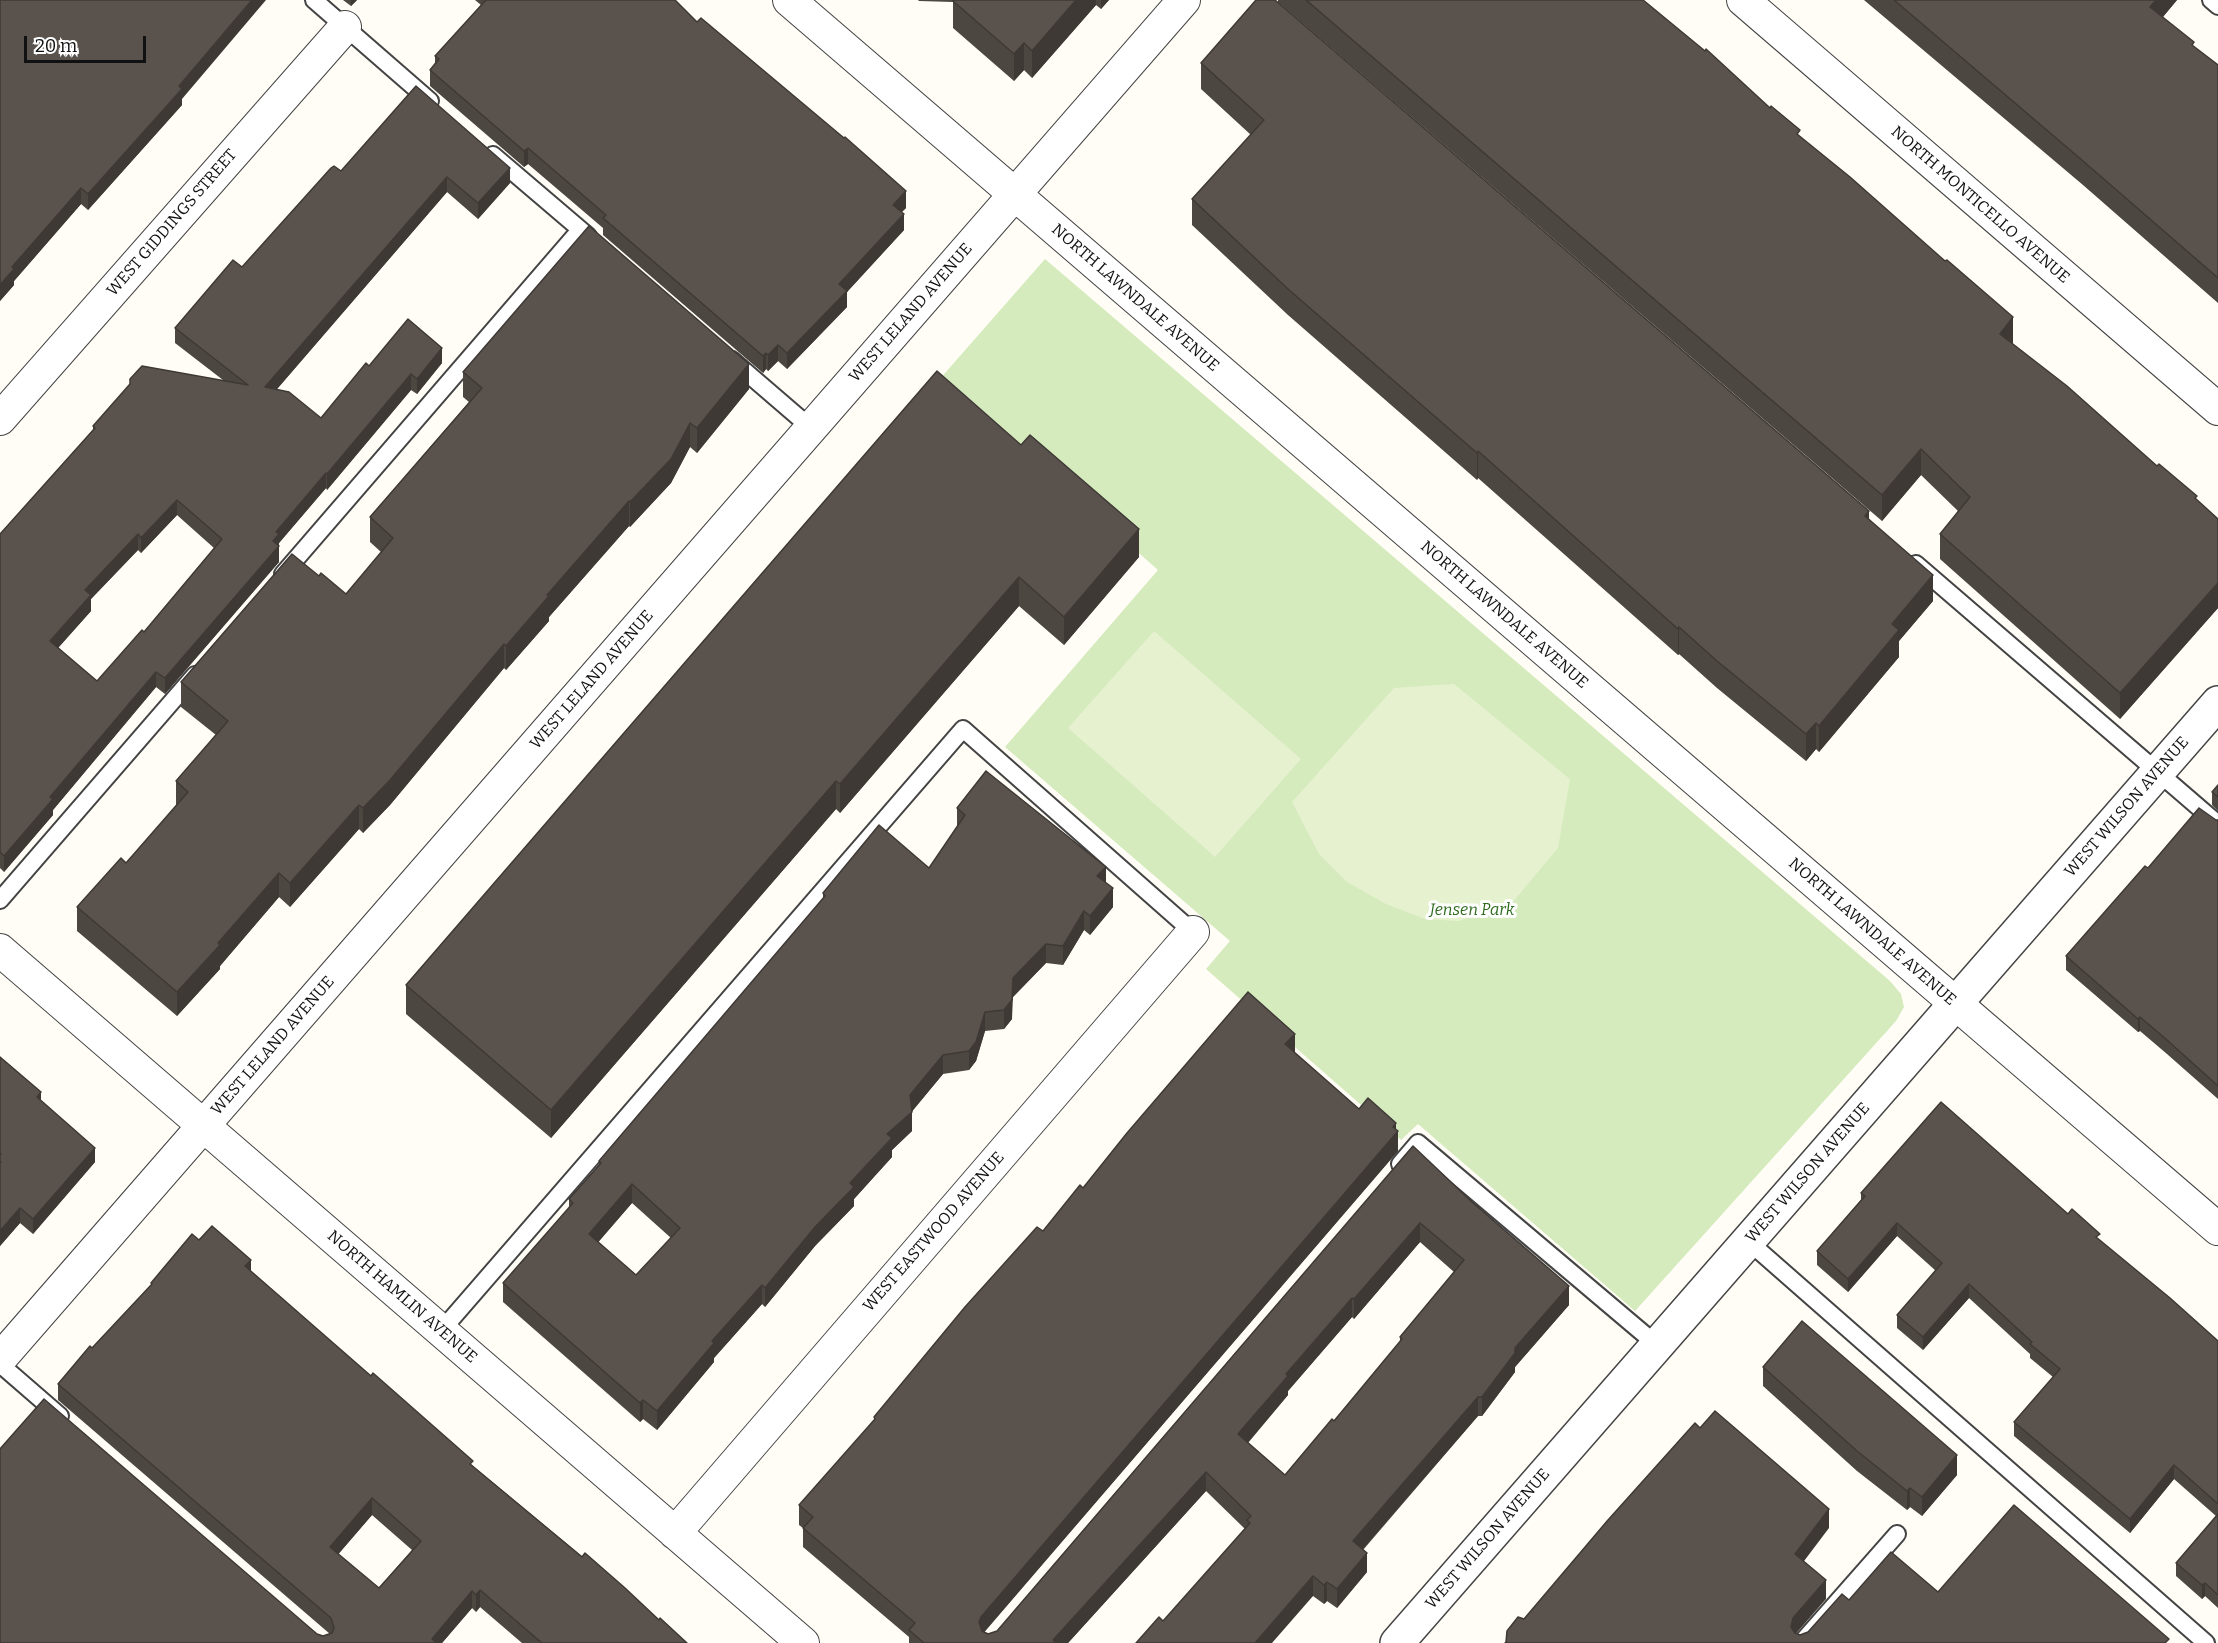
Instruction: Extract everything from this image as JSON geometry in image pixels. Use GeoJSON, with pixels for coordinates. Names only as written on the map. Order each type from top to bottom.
{"type":"FeatureCollection","features":[{"type":"Feature","properties":{"kind":"street","name":"NORTH LAWNDALE AVENUE"},"geometry":{"type":"LineString","coordinates":[[789,0],[2218,1229]]}},
{"type":"Feature","properties":{"kind":"street","name":"WEST LELAND AVENUE"},"geometry":{"type":"LineString","coordinates":[[0,1359],[1184,0]]}},
{"type":"Feature","properties":{"kind":"street","name":"NORTH MONTICELLO AVENUE"},"geometry":{"type":"LineString","coordinates":[[1743,0],[2218,410]]}},
{"type":"Feature","properties":{"kind":"street","name":"WEST GIDDINGS STREET"},"geometry":{"type":"LineString","coordinates":[[0,419],[345,27]]}},
{"type":"Feature","properties":{"kind":"street","name":"WEST WILSON AVENUE"},"geometry":{"type":"LineString","coordinates":[[1397,1643],[2218,703]]}},
{"type":"Feature","properties":{"kind":"street","name":"WEST EASTWOOD AVENUE"},"geometry":{"type":"LineString","coordinates":[[675,1533],[1193,932]]}},
{"type":"Feature","properties":{"kind":"street","name":"NORTH HAMLIN AVENUE"},"geometry":{"type":"LineString","coordinates":[[0,950],[803,1643]]}},
{"type":"Feature","properties":{"kind":"lane"},"geometry":{"type":"LineString","coordinates":[[314,0],[447,115]]}},
{"type":"Feature","properties":{"kind":"lane"},"geometry":{"type":"LineString","coordinates":[[2211,0],[2218,6]]}},
{"type":"Feature","properties":{"kind":"lane"},"geometry":{"type":"LineString","coordinates":[[483,146],[599,245]]}},
{"type":"Feature","properties":{"kind":"lane"},"geometry":{"type":"LineString","coordinates":[[276,582],[580,230]]}},
{"type":"Feature","properties":{"kind":"lane"},"geometry":{"type":"LineString","coordinates":[[717,347],[811,428]]}},
{"type":"Feature","properties":{"kind":"lane"},"geometry":{"type":"LineString","coordinates":[[1904,553],[2218,824]]}},
{"type":"Feature","properties":{"kind":"lane"},"geometry":{"type":"LineString","coordinates":[[0,900],[205,663]]}},
{"type":"Feature","properties":{"kind":"lane"},"geometry":{"type":"LineString","coordinates":[[441,1331],[963,729],[1193,932]]}},
{"type":"Feature","properties":{"kind":"lane"},"geometry":{"type":"LineString","coordinates":[[1387,1179],[1418,1143],[1657,1345]]}},
{"type":"Feature","properties":{"kind":"lane"},"geometry":{"type":"LineString","coordinates":[[1748,1241],[2206,1643]]}},
{"type":"Feature","properties":{"kind":"lane"},"geometry":{"type":"LineString","coordinates":[[0,1364],[74,1428]]}},
{"type":"Feature","properties":{"kind":"lane"},"geometry":{"type":"LineString","coordinates":[[1801,1643],[1896,1534]]}},
{"type":"Feature","properties":{"kind":"green space","name":"Jensen Park"},"geometry":{"type":"Polygon","coordinates":[[[1045,259],[1890,981],[1901,994],[1904,1007],[1896,1021],[1635,1311],[1418,1124],[1401,1140],[1206,969],[1230,941],[1005,747],[1158,570],[1028,455],[931,389],[1045,259]]]}},
{"type":"Feature","properties":{"kind":"green space"},"geometry":{"type":"Polygon","coordinates":[[[1154,631],[1301,759],[1215,857],[1068,728],[1154,631]]]}},
{"type":"Feature","properties":{"kind":"green space"},"geometry":{"type":"Polygon","coordinates":[[[1454,684],[1570,779],[1558,848],[1512,903],[1459,921],[1425,919],[1386,904],[1347,882],[1319,854],[1292,802],[1394,688],[1454,684]]]}},
{"type":"Feature","properties":{"kind":"building"},"geometry":{"type":"Polygon","coordinates":[[[0,0],[252,0],[179,86],[182,89],[88,194],[81,188],[12,267],[14,269],[0,285],[0,0]]]}},
{"type":"Feature","properties":{"kind":"building"},"geometry":{"type":"Polygon","coordinates":[[[486,0],[675,0],[697,22],[701,18],[845,137],[906,191],[893,205],[904,214],[839,284],[847,291],[787,353],[778,345],[768,355],[766,353],[763,356],[603,218],[606,215],[528,148],[524,151],[430,70],[439,59],[435,56],[486,0]]]}},
{"type":"Feature","properties":{"kind":"building"},"geometry":{"type":"Polygon","coordinates":[[[954,0],[1076,0],[1032,51],[1024,43],[1014,54],[954,0]]]}},
{"type":"Feature","properties":{"kind":"building"},"geometry":{"type":"Polygon","coordinates":[[[1256,0],[1275,0],[1869,511],[1865,516],[1933,575],[1892,624],[1899,630],[1819,726],[1816,723],[1806,734],[1679,627],[1678,629],[1478,451],[1477,453],[1288,289],[1192,199],[1264,120],[1201,63],[1256,0]]]}},
{"type":"Feature","properties":{"kind":"building"},"geometry":{"type":"Polygon","coordinates":[[[1306,0],[1643,0],[1705,51],[1706,49],[1770,108],[1771,106],[1800,130],[1797,134],[2013,317],[2000,334],[2067,386],[2157,466],[2159,464],[2197,496],[2195,498],[2218,519],[2218,583],[2120,693],[1940,534],[1970,497],[1921,449],[1882,495],[1306,0]]]}},
{"type":"Feature","properties":{"kind":"building"},"geometry":{"type":"Polygon","coordinates":[[[1894,0],[2156,0],[2150,7],[2194,42],[2192,45],[2218,65],[2218,278],[2083,161],[1894,0]]]}},
{"type":"Feature","properties":{"kind":"building"},"geometry":{"type":"Polygon","coordinates":[[[416,86],[510,168],[478,203],[447,177],[265,387],[289,392],[321,418],[366,363],[369,366],[408,319],[442,348],[417,379],[411,374],[276,532],[279,534],[273,541],[279,546],[165,678],[156,672],[50,797],[53,799],[4,856],[0,852],[0,534],[95,428],[93,426],[130,384],[130,379],[142,366],[248,385],[175,328],[233,260],[242,267],[331,168],[334,166],[341,171],[416,86]],[[177,500],[141,538],[138,534],[85,590],[91,595],[50,641],[97,681],[142,630],[144,632],[222,539],[177,500]]]}},
{"type":"Feature","properties":{"kind":"building"},"geometry":{"type":"Polygon","coordinates":[[[589,226],[749,364],[697,428],[690,423],[671,459],[629,501],[506,646],[504,644],[390,780],[363,808],[359,805],[290,883],[279,873],[218,943],[220,945],[177,992],[77,907],[121,858],[126,863],[188,792],[176,781],[228,721],[181,682],[292,554],[319,576],[321,573],[346,594],[393,538],[370,517],[482,388],[463,372],[589,226]]]}},
{"type":"Feature","properties":{"kind":"building"},"geometry":{"type":"Polygon","coordinates":[[[937,371],[1021,445],[1030,435],[1139,529],[1064,617],[1019,577],[840,784],[836,781],[551,1110],[406,985],[937,371]]]}},
{"type":"Feature","properties":{"kind":"building"},"geometry":{"type":"Polygon","coordinates":[[[986,771],[1106,867],[1097,876],[1113,888],[1090,916],[1084,911],[1063,946],[1046,944],[1013,978],[1012,1000],[1004,1010],[985,1012],[976,1042],[969,1051],[943,1055],[910,1095],[912,1112],[887,1134],[892,1138],[850,1183],[854,1187],[815,1227],[765,1288],[762,1285],[712,1341],[714,1343],[657,1411],[643,1400],[640,1403],[503,1283],[573,1203],[569,1199],[601,1163],[599,1161],[825,896],[823,893],[879,825],[929,868],[965,815],[957,808],[986,771]],[[632,1184],[589,1234],[636,1275],[680,1228],[632,1184]]]}},
{"type":"Feature","properties":{"kind":"building"},"geometry":{"type":"Polygon","coordinates":[[[2218,785],[2218,797],[2212,792],[2218,785]]]}},
{"type":"Feature","properties":{"kind":"building"},"geometry":{"type":"Polygon","coordinates":[[[2199,808],[2218,820],[2218,1086],[2167,1040],[2140,1017],[2138,1019],[2066,956],[2145,866],[2148,868],[2199,808]]]}},
{"type":"Feature","properties":{"kind":"building"},"geometry":{"type":"Polygon","coordinates":[[[1248,992],[1295,1034],[1285,1044],[1359,1109],[1368,1098],[1396,1123],[1393,1127],[1398,1131],[981,1617],[979,1622],[982,1631],[988,1634],[997,1631],[1413,1146],[1472,1202],[1569,1286],[1515,1348],[1515,1353],[1482,1397],[1478,1397],[1353,1541],[1367,1553],[1337,1589],[1327,1582],[1324,1585],[1313,1576],[1255,1643],[1136,1643],[1159,1617],[1163,1621],[1250,1523],[1247,1520],[1251,1516],[1206,1472],[1053,1640],[1056,1643],[924,1643],[909,1630],[915,1623],[803,1528],[813,1517],[799,1505],[875,1419],[874,1417],[965,1307],[1037,1227],[1043,1231],[1080,1185],[1083,1188],[1248,992]],[[1420,1223],[1286,1374],[1288,1376],[1238,1434],[1285,1475],[1332,1419],[1334,1421],[1464,1260],[1420,1223]]]}},
{"type":"Feature","properties":{"kind":"building"},"geometry":{"type":"Polygon","coordinates":[[[0,1057],[41,1092],[37,1097],[95,1148],[33,1219],[20,1208],[0,1231],[1,1154],[0,1057]]]}},
{"type":"Feature","properties":{"kind":"building"},"geometry":{"type":"Polygon","coordinates":[[[1941,1102],[2068,1214],[2072,1209],[2100,1234],[2096,1237],[2218,1341],[2218,1504],[2174,1465],[2130,1519],[2014,1422],[2060,1369],[2030,1344],[2032,1342],[1969,1284],[1923,1337],[1897,1315],[1942,1263],[1897,1223],[1848,1279],[1817,1251],[1865,1196],[1861,1193],[1941,1102]]]}},
{"type":"Feature","properties":{"kind":"building"},"geometry":{"type":"Polygon","coordinates":[[[212,1226],[251,1260],[245,1266],[371,1376],[373,1373],[473,1461],[470,1464],[582,1557],[585,1553],[687,1643],[542,1643],[480,1590],[476,1595],[472,1591],[432,1639],[437,1643],[0,1643],[0,1449],[44,1399],[317,1634],[323,1636],[332,1633],[334,1628],[331,1618],[58,1384],[90,1346],[92,1348],[152,1284],[192,1234],[199,1240],[212,1226]],[[372,1498],[330,1547],[379,1588],[421,1541],[372,1498]]]}},
{"type":"Feature","properties":{"kind":"building"},"geometry":{"type":"Polygon","coordinates":[[[1802,1321],[1957,1455],[1922,1497],[1910,1488],[1907,1491],[1857,1451],[1763,1367],[1802,1321]]]}},
{"type":"Feature","properties":{"kind":"building"},"geometry":{"type":"Polygon","coordinates":[[[1715,1411],[1829,1509],[1795,1554],[1826,1580],[1793,1618],[1791,1627],[1795,1633],[1800,1635],[1808,1632],[1842,1594],[1849,1600],[1891,1552],[1938,1592],[2014,1505],[2169,1639],[2165,1643],[1505,1643],[1507,1631],[1518,1617],[1524,1619],[1695,1423],[1700,1428],[1715,1411]]]}},
{"type":"Feature","properties":{"kind":"building"},"geometry":{"type":"Polygon","coordinates":[[[2218,1514],[2218,1595],[2176,1563],[2218,1514]]]}}]}
